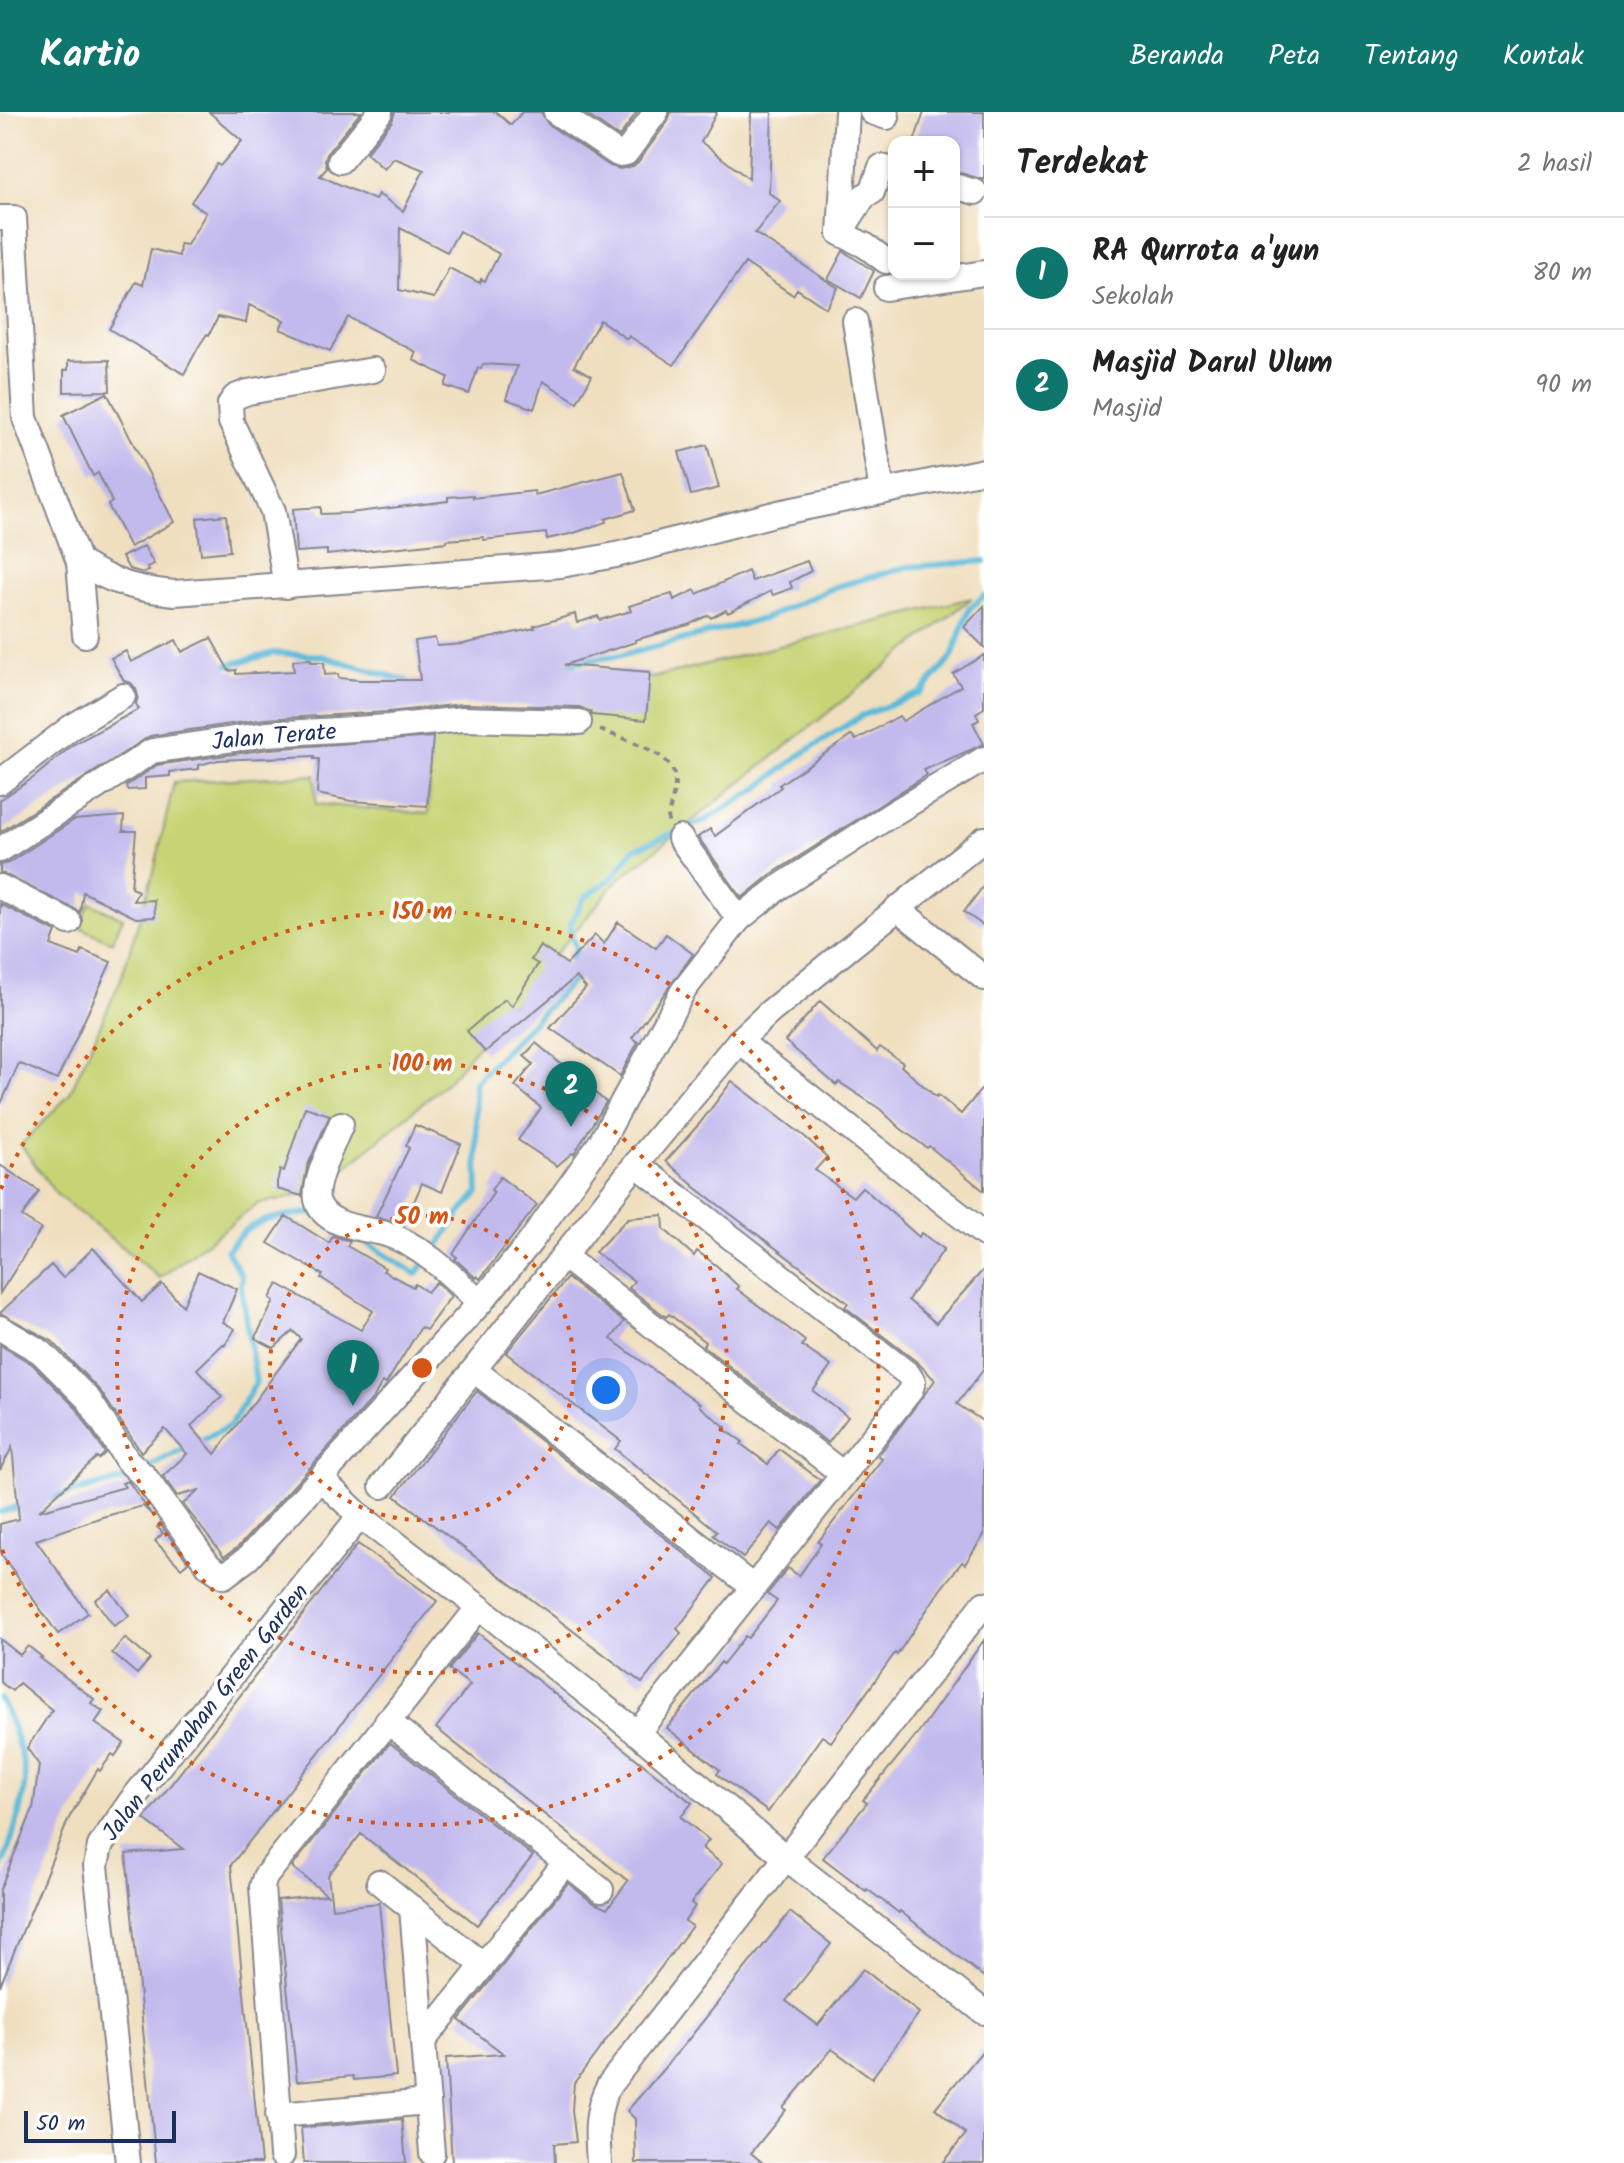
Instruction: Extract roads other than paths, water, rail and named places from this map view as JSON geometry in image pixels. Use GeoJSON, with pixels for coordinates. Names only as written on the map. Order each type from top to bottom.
{"type":"FeatureCollection","features":[{"type":"Feature","properties":{"kind":"street"},"geometry":{"type":"LineString","coordinates":[[340,161],[380,112]]}},
{"type":"Feature","properties":{"kind":"street"},"geometry":{"type":"LineString","coordinates":[[556,112],[613,152],[626,153],[656,112]]}},
{"type":"Feature","properties":{"kind":"street"},"geometry":{"type":"LineString","coordinates":[[840,233],[847,112]]}},
{"type":"Feature","properties":{"kind":"street"},"geometry":{"type":"LineString","coordinates":[[840,233],[864,196],[872,192],[881,167],[888,169]]}},
{"type":"Feature","properties":{"kind":"street"},"geometry":{"type":"LineString","coordinates":[[0,218],[14,218],[25,418],[79,562],[85,635]]}},
{"type":"Feature","properties":{"kind":"street"},"geometry":{"type":"LineString","coordinates":[[840,233],[866,246],[886,261]]}},
{"type":"Feature","properties":{"kind":"street"},"geometry":{"type":"LineString","coordinates":[[886,288],[984,273]]}},
{"type":"Feature","properties":{"kind":"street"},"geometry":{"type":"LineString","coordinates":[[855,321],[882,492]]}},
{"type":"Feature","properties":{"kind":"street"},"geometry":{"type":"LineString","coordinates":[[286,586],[273,511],[231,422],[230,404],[235,397],[248,392],[373,370]]}},
{"type":"Feature","properties":{"kind":"street"},"geometry":{"type":"LineString","coordinates":[[79,562],[106,579],[136,589],[174,593],[561,565],[616,555],[778,513],[984,471]]}},
{"type":"Feature","properties":{"kind":"street"},"geometry":{"type":"LineString","coordinates":[[0,782],[70,728],[123,696]]}},
{"type":"Feature","properties":{"kind":"street","name":"Jalan Terate"},"geometry":{"type":"LineString","coordinates":[[0,850],[152,751],[267,734],[463,719],[579,722]]}},
{"type":"Feature","properties":{"kind":"street"},"geometry":{"type":"LineString","coordinates":[[0,1328],[41,1352],[81,1391],[127,1460],[145,1477],[209,1566],[224,1576],[248,1558],[321,1479],[480,1303],[531,1241],[591,1158],[683,991],[739,919],[778,888],[984,759]]}},
{"type":"Feature","properties":{"kind":"street"},"geometry":{"type":"LineString","coordinates":[[674,831],[739,919]]}},
{"type":"Feature","properties":{"kind":"street"},"geometry":{"type":"LineString","coordinates":[[382,1486],[630,1172],[739,1041],[771,1011],[984,839]]}},
{"type":"Feature","properties":{"kind":"street"},"geometry":{"type":"LineString","coordinates":[[0,887],[69,922]]}},
{"type":"Feature","properties":{"kind":"street"},"geometry":{"type":"LineString","coordinates":[[897,908],[984,978]]}},
{"type":"Feature","properties":{"kind":"street"},"geometry":{"type":"LineString","coordinates":[[739,1041],[984,1234]]}},
{"type":"Feature","properties":{"kind":"street"},"geometry":{"type":"LineString","coordinates":[[341,1124],[317,1187],[322,1209],[339,1223],[388,1234],[417,1250],[480,1303]]}},
{"type":"Feature","properties":{"kind":"street"},"geometry":{"type":"LineString","coordinates":[[591,1158],[630,1172],[908,1374],[913,1382],[910,1391],[637,1733]]}},
{"type":"Feature","properties":{"kind":"street"},"geometry":{"type":"LineString","coordinates":[[563,1256],[843,1474]]}},
{"type":"Feature","properties":{"kind":"street"},"geometry":{"type":"LineString","coordinates":[[474,1370],[753,1587]]}},
{"type":"Feature","properties":{"kind":"street"},"geometry":{"type":"LineString","coordinates":[[321,1479],[360,1516],[479,1607],[785,1857],[984,2012]]}},
{"type":"Feature","properties":{"kind":"street","name":"Jalan Perumahan Green Garden"},"geometry":{"type":"LineString","coordinates":[[128,2163],[96,1866],[100,1846],[131,1801],[360,1516]]}},
{"type":"Feature","properties":{"kind":"street"},"geometry":{"type":"LineString","coordinates":[[599,2163],[598,2115],[609,2085],[984,1604]]}},
{"type":"Feature","properties":{"kind":"street"},"geometry":{"type":"LineString","coordinates":[[282,2155],[262,1887],[265,1877],[479,1607]]}},
{"type":"Feature","properties":{"kind":"street"},"geometry":{"type":"LineString","coordinates":[[387,1721],[601,1890]]}},
{"type":"Feature","properties":{"kind":"street"},"geometry":{"type":"LineString","coordinates":[[423,2041],[566,1862]]}},
{"type":"Feature","properties":{"kind":"street"},"geometry":{"type":"LineString","coordinates":[[379,1882],[483,1965]]}},
{"type":"Feature","properties":{"kind":"street"},"geometry":{"type":"LineString","coordinates":[[412,1908],[432,2153]]}},
{"type":"Feature","properties":{"kind":"street"},"geometry":{"type":"LineString","coordinates":[[278,2115],[428,2102]]}},
{"type":"Feature","properties":{"kind":"waterway"},"geometry":{"type":"LineString","coordinates":[[568,663],[623,655],[763,619],[835,587],[907,567],[984,561]]}},
{"type":"Feature","properties":{"kind":"waterway"},"geometry":{"type":"LineString","coordinates":[[433,1254],[458,1216],[478,1193],[475,1082],[581,972],[571,959],[576,949],[570,932],[571,923],[584,898],[614,876],[634,849],[704,821],[757,789],[800,755],[861,716],[921,693],[952,657],[969,609],[984,596]]}},
{"type":"Feature","properties":{"kind":"waterway"},"geometry":{"type":"LineString","coordinates":[[220,667],[274,653],[321,656],[407,681]]}},
{"type":"Feature","properties":{"kind":"waterway"},"geometry":{"type":"LineString","coordinates":[[198,1442],[231,1425],[256,1382],[241,1287],[242,1276],[227,1251],[244,1232],[263,1221],[298,1214],[315,1215]]}},
{"type":"Feature","properties":{"kind":"waterway"},"geometry":{"type":"LineString","coordinates":[[360,1239],[416,1274],[425,1263]]}},
{"type":"Feature","properties":{"kind":"waterway"},"geometry":{"type":"LineString","coordinates":[[145,1469],[188,1447]]}},
{"type":"Feature","properties":{"kind":"waterway"},"geometry":{"type":"LineString","coordinates":[[46,1499],[135,1474]]}},
{"type":"Feature","properties":{"kind":"waterway"},"geometry":{"type":"LineString","coordinates":[[0,1512],[24,1505]]}},
{"type":"Feature","properties":{"kind":"waterway"},"geometry":{"type":"LineString","coordinates":[[0,1699],[16,1737],[25,1777],[16,1824],[0,1869]]}},
{"type":"Feature","properties":{"kind":"place","name":"Masjid Darul Ulum"},"geometry":{"type":"Point","coordinates":[571,1127]}},
{"type":"Feature","properties":{"kind":"place","name":"RA Qurrota a'yun"},"geometry":{"type":"Point","coordinates":[353,1406]}}]}
